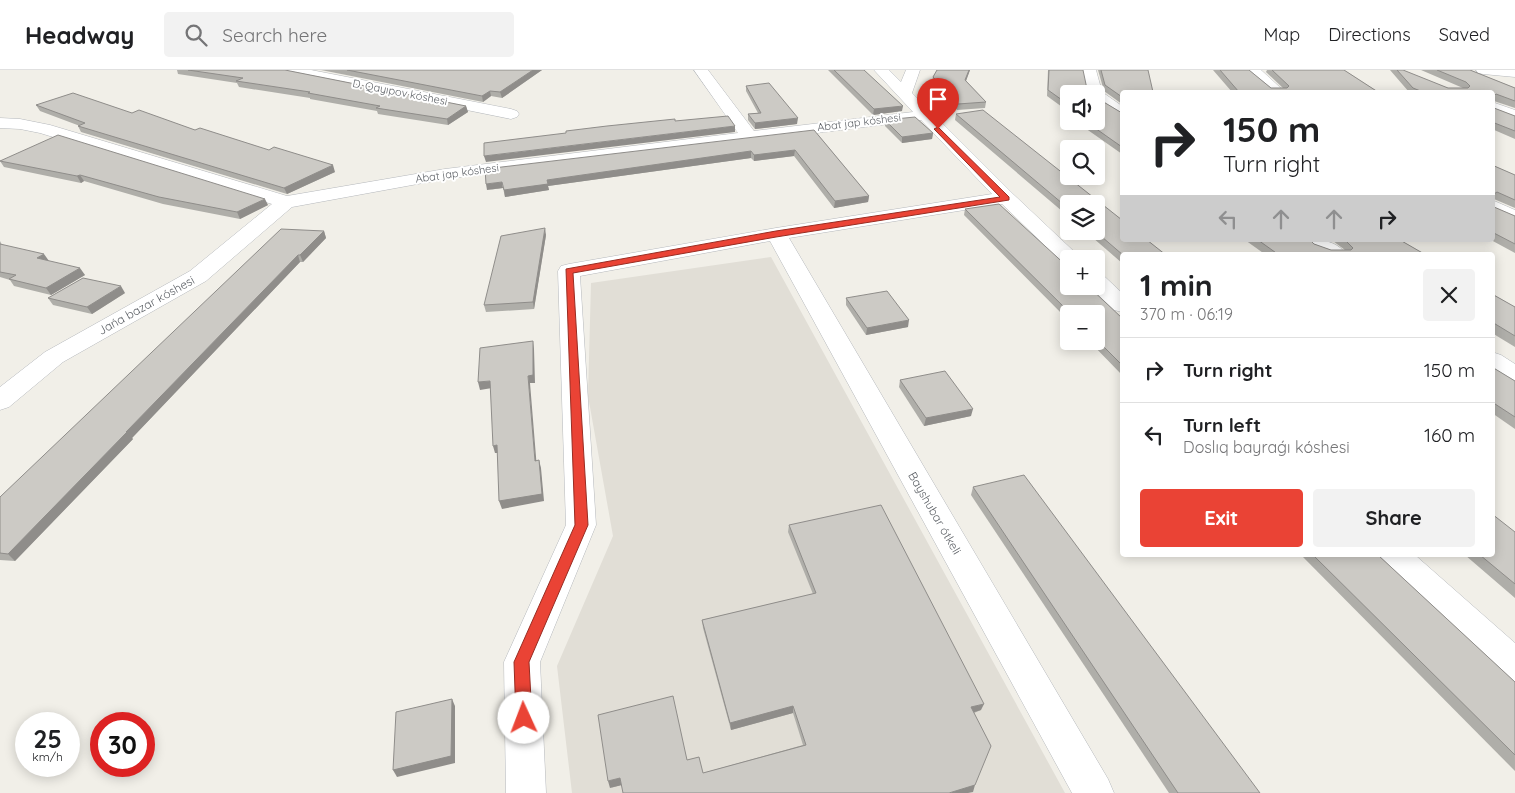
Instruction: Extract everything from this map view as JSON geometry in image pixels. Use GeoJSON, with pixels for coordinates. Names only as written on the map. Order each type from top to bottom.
{"type":"FeatureCollection","features":[{"type":"Feature","properties":{"kind":"street","name":"D. Qayıpov kóshesi"},"geometry":{"type":"LineString","coordinates":[[290,70],[511,114]]}},
{"type":"Feature","properties":{"kind":"street"},"geometry":{"type":"LineString","coordinates":[[701,70],[748,135]]}},
{"type":"Feature","properties":{"kind":"street"},"geometry":{"type":"LineString","coordinates":[[882,70],[1006,198],[1062,250]]}},
{"type":"Feature","properties":{"kind":"street"},"geometry":{"type":"LineString","coordinates":[[904,94],[913,70]]}},
{"type":"Feature","properties":{"kind":"street"},"geometry":{"type":"LineString","coordinates":[[1089,70],[1093,85]]}},
{"type":"Feature","properties":{"kind":"street"},"geometry":{"type":"LineString","coordinates":[[1252,70],[1275,90]]}},
{"type":"Feature","properties":{"kind":"street"},"geometry":{"type":"LineString","coordinates":[[1484,70],[1515,73]]}},
{"type":"Feature","properties":{"kind":"street"},"geometry":{"type":"LineString","coordinates":[[1105,101],[1120,112]]}},
{"type":"Feature","properties":{"kind":"street"},"geometry":{"type":"LineString","coordinates":[[1495,108],[1515,116]]}},
{"type":"Feature","properties":{"kind":"street","name":"Abat jap kóshesi"},"geometry":{"type":"LineString","coordinates":[[0,123],[20,124],[44,129],[286,202],[445,174],[748,135],[924,115]]}},
{"type":"Feature","properties":{"kind":"street"},"geometry":{"type":"LineString","coordinates":[[526,793],[522,662],[581,525],[569,271],[776,234],[1006,198]]}},
{"type":"Feature","properties":{"kind":"street","name":"Jańa bazar kóshesi"},"geometry":{"type":"LineString","coordinates":[[0,401],[54,357],[198,276],[286,202]]}},
{"type":"Feature","properties":{"kind":"street"},"geometry":{"type":"LineString","coordinates":[[1495,208],[1515,218]]}},
{"type":"Feature","properties":{"kind":"street","name":"Bayshubar ótkeli"},"geometry":{"type":"LineString","coordinates":[[776,234],[1094,793]]}},
{"type":"Feature","properties":{"kind":"street"},"geometry":{"type":"LineString","coordinates":[[1316,242],[1331,252]]}},
{"type":"Feature","properties":{"kind":"street"},"geometry":{"type":"LineString","coordinates":[[1105,289],[1120,303]]}},
{"type":"Feature","properties":{"kind":"street"},"geometry":{"type":"LineString","coordinates":[[1495,362],[1515,375]]}},
{"type":"Feature","properties":{"kind":"street"},"geometry":{"type":"LineString","coordinates":[[1396,557],[1515,666]]}},
{"type":"Feature","properties":{"kind":"shaded area"},"geometry":{"type":"Polygon","coordinates":[[[771,257],[1065,793],[572,793],[557,666],[613,536],[588,396],[591,283],[771,257]]]}},
{"type":"Feature","properties":{"kind":"building"},"geometry":{"type":"Polygon","coordinates":[[[188,70],[285,70],[466,106],[447,119],[376,108],[380,106],[308,93],[310,92],[236,81],[243,78],[188,70]]]}},
{"type":"Feature","properties":{"kind":"building"},"geometry":{"type":"Polygon","coordinates":[[[347,70],[533,70],[500,92],[490,91],[482,96],[347,70]]]}},
{"type":"Feature","properties":{"kind":"building"},"geometry":{"type":"Polygon","coordinates":[[[834,70],[864,70],[903,106],[874,109],[834,70]]]}},
{"type":"Feature","properties":{"kind":"building"},"geometry":{"type":"Polygon","coordinates":[[[937,70],[969,70],[965,80],[986,102],[958,104],[933,77],[937,70]]]}},
{"type":"Feature","properties":{"kind":"building"},"geometry":{"type":"Polygon","coordinates":[[[1049,70],[1083,70],[1086,85],[1060,85],[1060,99],[1048,90],[1049,70]]]}},
{"type":"Feature","properties":{"kind":"building"},"geometry":{"type":"Polygon","coordinates":[[[1101,70],[1148,70],[1153,90],[1120,90],[1120,96],[1105,85],[1101,70]]]}},
{"type":"Feature","properties":{"kind":"building"},"geometry":{"type":"Polygon","coordinates":[[[1220,70],[1249,70],[1271,88],[1287,88],[1289,86],[1272,70],[1344,70],[1375,90],[1237,90],[1220,70]]]}},
{"type":"Feature","properties":{"kind":"building"},"geometry":{"type":"Polygon","coordinates":[[[1397,70],[1403,70],[1448,88],[1468,88],[1470,86],[1466,82],[1437,70],[1470,70],[1515,88],[1515,101],[1495,95],[1495,90],[1418,90],[1413,88],[1397,70]]]}},
{"type":"Feature","properties":{"kind":"building"},"geometry":{"type":"Polygon","coordinates":[[[769,83],[798,118],[755,123],[748,114],[761,113],[746,86],[769,83]]]}},
{"type":"Feature","properties":{"kind":"building"},"geometry":{"type":"Polygon","coordinates":[[[73,93],[132,113],[139,110],[195,130],[200,128],[269,150],[274,147],[333,165],[284,188],[78,126],[85,123],[36,105],[73,93]]]}},
{"type":"Feature","properties":{"kind":"building"},"geometry":{"type":"Polygon","coordinates":[[[1105,103],[1120,112],[1120,146],[1098,130],[1105,130],[1105,103]]]}},
{"type":"Feature","properties":{"kind":"building"},"geometry":{"type":"Polygon","coordinates":[[[1495,108],[1515,116],[1515,131],[1495,123],[1495,108]]]}},
{"type":"Feature","properties":{"kind":"building"},"geometry":{"type":"Polygon","coordinates":[[[983,110],[1060,171],[1060,185],[1078,185],[1090,195],[1060,195],[1060,201],[956,114],[983,110]]]}},
{"type":"Feature","properties":{"kind":"building"},"geometry":{"type":"Polygon","coordinates":[[[728,116],[735,126],[484,156],[484,143],[607,126],[728,116]]]}},
{"type":"Feature","properties":{"kind":"building"},"geometry":{"type":"Polygon","coordinates":[[[915,117],[933,133],[902,137],[885,120],[915,117]]]}},
{"type":"Feature","properties":{"kind":"building"},"geometry":{"type":"Polygon","coordinates":[[[814,130],[869,196],[835,201],[795,150],[754,155],[751,151],[547,180],[548,184],[504,190],[502,182],[486,184],[485,169],[814,130]]]}},
{"type":"Feature","properties":{"kind":"building"},"geometry":{"type":"Polygon","coordinates":[[[58,135],[265,199],[237,212],[159,197],[80,175],[77,176],[0,161],[58,135]]]}},
{"type":"Feature","properties":{"kind":"building"},"geometry":{"type":"Polygon","coordinates":[[[1495,166],[1515,175],[1515,200],[1497,192],[1495,193],[1495,166]]]}},
{"type":"Feature","properties":{"kind":"building"},"geometry":{"type":"Polygon","coordinates":[[[999,204],[1060,260],[1060,295],[1098,295],[1120,316],[1120,363],[1105,348],[1105,305],[1062,305],[965,209],[999,204]]]}},
{"type":"Feature","properties":{"kind":"building"},"geometry":{"type":"Polygon","coordinates":[[[1105,207],[1120,218],[1120,242],[1150,242],[1162,252],[1120,252],[1105,240],[1105,207]]]}},
{"type":"Feature","properties":{"kind":"building"},"geometry":{"type":"Polygon","coordinates":[[[1495,207],[1515,216],[1515,244],[1495,234],[1495,207]]]}},
{"type":"Feature","properties":{"kind":"building"},"geometry":{"type":"Polygon","coordinates":[[[545,228],[533,302],[484,305],[501,236],[545,228]]]}},
{"type":"Feature","properties":{"kind":"building"},"geometry":{"type":"Polygon","coordinates":[[[281,229],[324,231],[298,255],[8,554],[0,553],[0,497],[281,229]]]}},
{"type":"Feature","properties":{"kind":"building"},"geometry":{"type":"Polygon","coordinates":[[[1261,242],[1312,242],[1331,250],[1351,250],[1353,248],[1347,242],[1403,242],[1421,252],[1275,252],[1261,242]]]}},
{"type":"Feature","properties":{"kind":"building"},"geometry":{"type":"Polygon","coordinates":[[[0,244],[44,254],[37,258],[80,268],[46,288],[9,279],[16,275],[0,272],[0,244]]]}},
{"type":"Feature","properties":{"kind":"building"},"geometry":{"type":"Polygon","coordinates":[[[83,278],[121,286],[87,307],[48,298],[83,278]]]}},
{"type":"Feature","properties":{"kind":"building"},"geometry":{"type":"Polygon","coordinates":[[[887,291],[909,320],[867,328],[846,298],[887,291]]]}},
{"type":"Feature","properties":{"kind":"building"},"geometry":{"type":"Polygon","coordinates":[[[1495,296],[1515,307],[1515,336],[1495,324],[1495,296]]]}},
{"type":"Feature","properties":{"kind":"building"},"geometry":{"type":"Polygon","coordinates":[[[533,341],[533,375],[528,376],[535,461],[539,460],[542,494],[499,501],[497,445],[493,446],[490,381],[478,382],[480,348],[533,341]]]}},
{"type":"Feature","properties":{"kind":"building"},"geometry":{"type":"Polygon","coordinates":[[[1495,369],[1515,381],[1515,417],[1495,404],[1495,369]]]}},
{"type":"Feature","properties":{"kind":"building"},"geometry":{"type":"Polygon","coordinates":[[[945,371],[973,409],[926,418],[900,380],[945,371]]]}},
{"type":"Feature","properties":{"kind":"building"},"geometry":{"type":"Polygon","coordinates":[[[1024,475],[1260,793],[1178,793],[973,487],[1024,475]]]}},
{"type":"Feature","properties":{"kind":"building"},"geometry":{"type":"Polygon","coordinates":[[[881,505],[984,704],[971,707],[991,746],[975,785],[949,793],[623,793],[620,778],[608,781],[598,715],[673,696],[687,760],[699,757],[703,773],[806,745],[793,706],[730,723],[702,620],[816,593],[789,525],[881,505]]]}},
{"type":"Feature","properties":{"kind":"building"},"geometry":{"type":"Polygon","coordinates":[[[1495,516],[1515,532],[1515,584],[1482,557],[1495,557],[1495,516]]]}},
{"type":"Feature","properties":{"kind":"building"},"geometry":{"type":"Polygon","coordinates":[[[1315,557],[1380,557],[1515,682],[1515,755],[1315,557]]]}},
{"type":"Feature","properties":{"kind":"building"},"geometry":{"type":"Polygon","coordinates":[[[452,699],[451,756],[393,770],[396,712],[452,699]]]}},
{"type":"Feature","properties":{"kind":"route"},"geometry":{"type":"LineString","coordinates":[[524,718],[522,662],[581,525],[569,271],[776,234],[1006,198],[938,129]]}}]}
